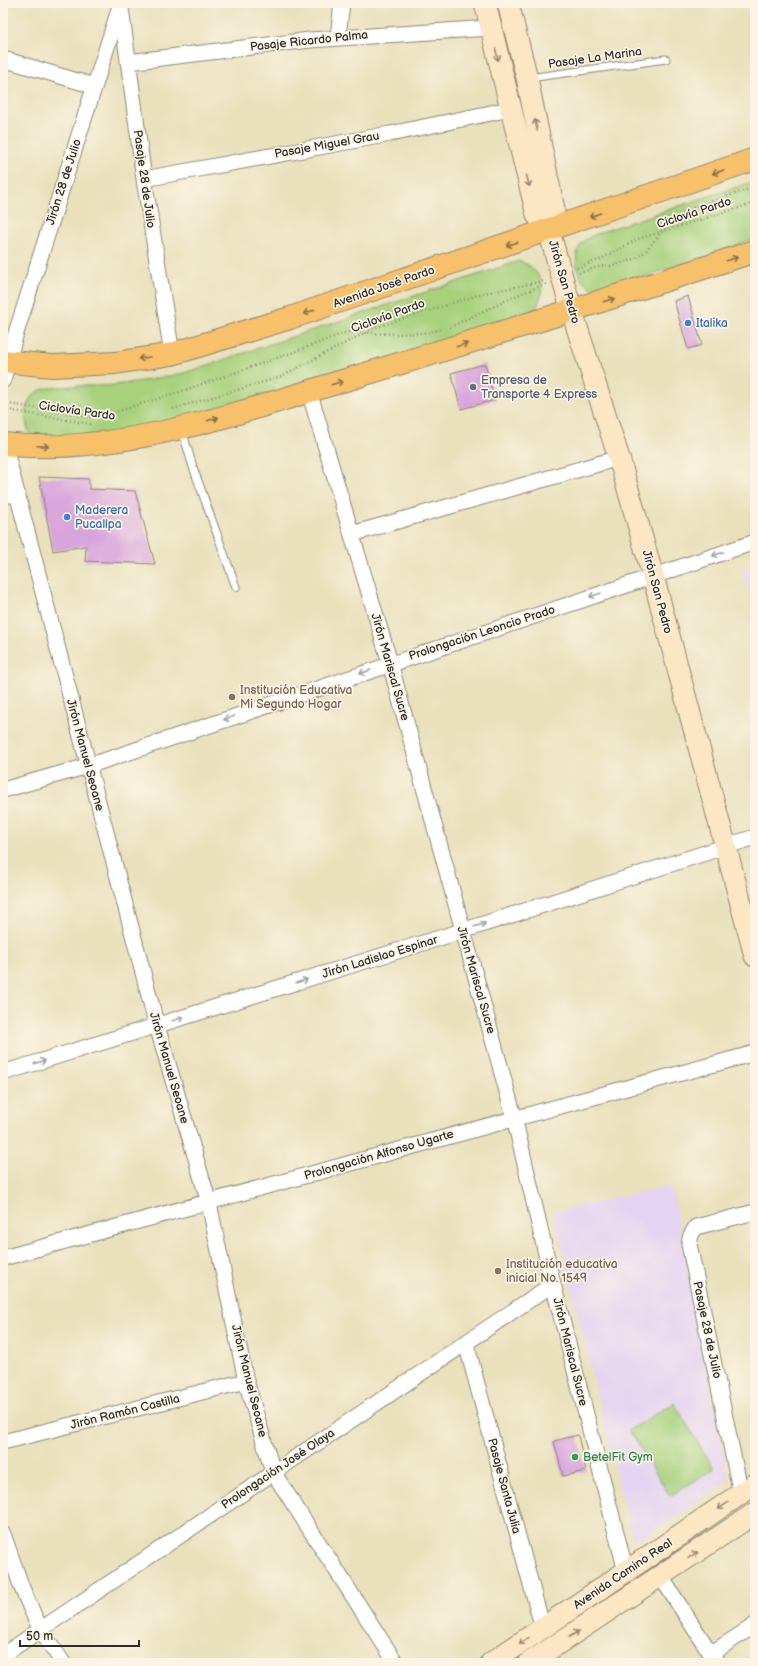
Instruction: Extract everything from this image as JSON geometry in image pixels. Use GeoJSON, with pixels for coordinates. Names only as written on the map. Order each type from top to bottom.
{"type":"FeatureCollection","features":[{"type":"Feature","properties":{"kind":"main road","name":"Jirón San Pedro"},"geometry":{"type":"LineString","coordinates":[[485,3],[537,214],[549,231],[572,312],[653,576],[755,956]]}},
{"type":"Feature","properties":{"kind":"main road","name":"Jirón San Pedro"},"geometry":{"type":"LineString","coordinates":[[508,3],[527,78],[554,209],[549,231]]}},
{"type":"Feature","properties":{"kind":"main road","name":"Avenida José Pardo"},"geometry":{"type":"LineString","coordinates":[[5,368],[115,363],[172,354],[290,318],[549,231],[755,159]]}},
{"type":"Feature","properties":{"kind":"main road"},"geometry":{"type":"LineString","coordinates":[[4,444],[57,447],[116,441],[175,419],[309,391],[572,312],[755,251]]}},
{"type":"Feature","properties":{"kind":"main road","name":"Avenida Camino Real"},"geometry":{"type":"LineString","coordinates":[[491,1663],[748,1489]]}},
{"type":"Feature","properties":{"kind":"main road","name":"Avenida Camino Real"},"geometry":{"type":"LineString","coordinates":[[529,1663],[661,1577],[755,1513]]}},
{"type":"Feature","properties":{"kind":"street","name":"Pasaje 28 de Julio"},"geometry":{"type":"LineString","coordinates":[[121,3],[144,179],[172,354]]}},
{"type":"Feature","properties":{"kind":"street","name":"Jirón 28 de Julio"},"geometry":{"type":"LineString","coordinates":[[5,368],[121,3]]}},
{"type":"Feature","properties":{"kind":"street"},"geometry":{"type":"LineString","coordinates":[[338,37],[342,3]]}},
{"type":"Feature","properties":{"kind":"street","name":"Pasaje Ricardo Palma"},"geometry":{"type":"LineString","coordinates":[[128,62],[338,37],[490,28]]}},
{"type":"Feature","properties":{"kind":"street"},"geometry":{"type":"LineString","coordinates":[[3,59],[94,86]]}},
{"type":"Feature","properties":{"kind":"street","name":"Pasaje Miguel Grau"},"geometry":{"type":"LineString","coordinates":[[144,179],[390,134],[510,109]]}},
{"type":"Feature","properties":{"kind":"street","name":"Jirón Mariscal Sucre"},"geometry":{"type":"LineString","coordinates":[[309,391],[390,663],[514,1117],[553,1284],[626,1572]]}},
{"type":"Feature","properties":{"kind":"street","name":"Jirón Manuel Seoane"},"geometry":{"type":"LineString","coordinates":[[4,444],[10,495],[88,766],[157,1026],[209,1203],[246,1381],[273,1472],[396,1663]]}},
{"type":"Feature","properties":{"kind":"street"},"geometry":{"type":"LineString","coordinates":[[352,534],[618,458]]}},
{"type":"Feature","properties":{"kind":"street","name":"Prolongación Leoncio Prado"},"geometry":{"type":"LineString","coordinates":[[3,790],[88,766],[390,663],[755,542]]}},
{"type":"Feature","properties":{"kind":"street","name":"Jirón Ladislao Espinar"},"geometry":{"type":"LineString","coordinates":[[3,1073],[462,931],[755,837]]}},
{"type":"Feature","properties":{"kind":"street","name":"Prolongación Alfonso Ugarte"},"geometry":{"type":"LineString","coordinates":[[3,1258],[209,1203],[514,1117],[755,1052]]}},
{"type":"Feature","properties":{"kind":"street","name":"Pasaje 28 de Julio"},"geometry":{"type":"LineString","coordinates":[[748,1489],[689,1244],[691,1235],[696,1227],[755,1212]]}},
{"type":"Feature","properties":{"kind":"street","name":"Prolongación José Olaya"},"geometry":{"type":"LineString","coordinates":[[3,1655],[553,1284]]}},
{"type":"Feature","properties":{"kind":"street","name":"Pasaje Santa Julia"},"geometry":{"type":"LineString","coordinates":[[466,1343],[543,1629]]}},
{"type":"Feature","properties":{"kind":"street","name":"Jirón Ramón Castilla"},"geometry":{"type":"LineString","coordinates":[[3,1442],[246,1381]]}},
{"type":"Feature","properties":{"kind":"street"},"geometry":{"type":"LineString","coordinates":[[3,1534],[22,1588],[40,1629],[63,1663]]}},
{"type":"Feature","properties":{"kind":"street"},"geometry":{"type":"LineString","coordinates":[[661,1577],[714,1658],[755,1626]]}},
{"type":"Feature","properties":{"kind":"lane","name":"Pasaje La Marina"},"geometry":{"type":"LineString","coordinates":[[527,78],[666,59]]}},
{"type":"Feature","properties":{"kind":"lane"},"geometry":{"type":"LineString","coordinates":[[175,419],[236,587]]}},
{"type":"Feature","properties":{"kind":"path"},"geometry":{"type":"LineString","coordinates":[[3,403],[90,417],[179,392],[275,359],[347,332],[422,333],[446,329],[562,276],[632,260],[646,251],[668,224],[692,208],[755,187]]}},
{"type":"Feature","properties":{"kind":"path","name":"Ciclovía Pardo"},"geometry":{"type":"LineString","coordinates":[[175,419],[280,377],[362,333],[481,294],[562,276],[601,259],[638,239],[755,202]]}},
{"type":"Feature","properties":{"kind":"path","name":"Ciclovía Pardo"},"geometry":{"type":"LineString","coordinates":[[3,409],[96,424]]}},
{"type":"Feature","properties":{"kind":"shaded area"},"geometry":{"type":"Polygon","coordinates":[[[749,569],[752,576],[755,575],[755,610],[742,571],[749,569]]]}},
{"type":"Feature","properties":{"kind":"shaded area"},"geometry":{"type":"Polygon","coordinates":[[[671,1186],[729,1480],[642,1540],[632,1538],[553,1212],[671,1186]]]}},
{"type":"Feature","properties":{"kind":"green space"},"geometry":{"type":"Polygon","coordinates":[[[755,181],[755,239],[609,289],[590,287],[580,277],[576,262],[578,249],[584,241],[589,238],[601,232],[755,181]]]}},
{"type":"Feature","properties":{"kind":"green space"},"geometry":{"type":"Polygon","coordinates":[[[519,261],[534,270],[541,282],[541,296],[534,312],[382,364],[118,436],[32,437],[29,431],[26,419],[27,406],[33,395],[39,391],[54,387],[107,386],[150,380],[184,373],[519,261]]]}},
{"type":"Feature","properties":{"kind":"green space"},"geometry":{"type":"Polygon","coordinates":[[[674,1403],[714,1469],[670,1496],[629,1430],[674,1403]]]}},
{"type":"Feature","properties":{"kind":"building","name":"Italika"},"geometry":{"type":"Polygon","coordinates":[[[688,296],[702,345],[688,349],[674,301],[688,296]]]}},
{"type":"Feature","properties":{"kind":"building","name":"Empresa de Transporte 4 Express"},"geometry":{"type":"Polygon","coordinates":[[[485,364],[495,400],[461,409],[451,373],[485,364]]]}},
{"type":"Feature","properties":{"kind":"building"},"geometry":{"type":"Polygon","coordinates":[[[39,477],[89,479],[89,489],[135,491],[155,564],[85,561],[86,546],[53,551],[39,477]]]}},
{"type":"Feature","properties":{"kind":"building"},"geometry":{"type":"Polygon","coordinates":[[[578,1435],[586,1471],[563,1476],[554,1441],[578,1435]]]}},
{"type":"Feature","properties":{"kind":"place","name":"Italika"},"geometry":{"type":"Point","coordinates":[688,323]}},
{"type":"Feature","properties":{"kind":"place","name":"Empresa de Transporte 4 Express"},"geometry":{"type":"Point","coordinates":[473,387]}},
{"type":"Feature","properties":{"kind":"place","name":"Maderera Pucallpa"},"geometry":{"type":"Point","coordinates":[67,517]}},
{"type":"Feature","properties":{"kind":"place","name":"Institución Educativa Mi Segundo Hogar"},"geometry":{"type":"Point","coordinates":[232,697]}},
{"type":"Feature","properties":{"kind":"place","name":"Institución educativa inicial No. 1549"},"geometry":{"type":"Point","coordinates":[498,1271]}},
{"type":"Feature","properties":{"kind":"place","name":"BetelFit Gym"},"geometry":{"type":"Point","coordinates":[575,1457]}}]}
